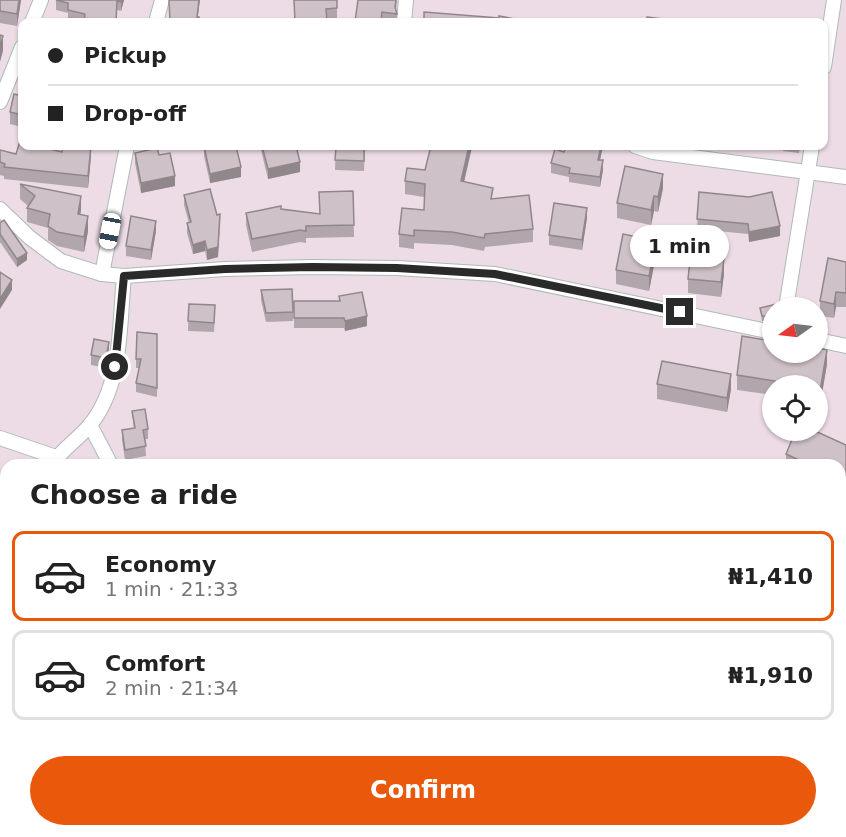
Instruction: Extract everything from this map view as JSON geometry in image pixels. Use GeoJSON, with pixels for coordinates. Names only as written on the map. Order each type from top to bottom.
{"type":"FeatureCollection","features":[{"type":"Feature","properties":{"kind":"street"},"geometry":{"type":"LineString","coordinates":[[34,18],[41,0]]}},
{"type":"Feature","properties":{"kind":"street"},"geometry":{"type":"LineString","coordinates":[[157,18],[162,0]]}},
{"type":"Feature","properties":{"kind":"street"},"geometry":{"type":"LineString","coordinates":[[404,18],[406,0]]}},
{"type":"Feature","properties":{"kind":"street"},"geometry":{"type":"LineString","coordinates":[[828,41],[834,0]]}},
{"type":"Feature","properties":{"kind":"street"},"geometry":{"type":"LineString","coordinates":[[0,102],[18,57]]}},
{"type":"Feature","properties":{"kind":"street"},"geometry":{"type":"LineString","coordinates":[[102,274],[126,150]]}},
{"type":"Feature","properties":{"kind":"street"},"geometry":{"type":"LineString","coordinates":[[647,150],[846,177]]}},
{"type":"Feature","properties":{"kind":"street"},"geometry":{"type":"LineString","coordinates":[[788,297],[811,150]]}},
{"type":"Feature","properties":{"kind":"street"},"geometry":{"type":"LineString","coordinates":[[0,209],[29,237],[61,261],[102,274],[124,276],[225,269],[312,267],[397,268],[495,274],[762,330]]}},
{"type":"Feature","properties":{"kind":"street"},"geometry":{"type":"LineString","coordinates":[[56,459],[90,425],[110,392],[115,367],[124,276]]}},
{"type":"Feature","properties":{"kind":"street"},"geometry":{"type":"LineString","coordinates":[[828,342],[846,346]]}},
{"type":"Feature","properties":{"kind":"street"},"geometry":{"type":"LineString","coordinates":[[90,425],[108,459]]}},
{"type":"Feature","properties":{"kind":"street"},"geometry":{"type":"LineString","coordinates":[[0,438],[49,459]]}},
{"type":"Feature","properties":{"kind":"building"},"geometry":{"type":"Polygon","coordinates":[[[0,0],[19,0],[17,14],[0,11],[0,0]]]}},
{"type":"Feature","properties":{"kind":"building"},"geometry":{"type":"Polygon","coordinates":[[[56,0],[122,0],[117,1],[116,18],[84,18],[85,14],[68,10],[68,3],[56,0]]]}},
{"type":"Feature","properties":{"kind":"building"},"geometry":{"type":"Polygon","coordinates":[[[169,0],[199,0],[197,17],[199,18],[170,18],[169,0]]]}},
{"type":"Feature","properties":{"kind":"building"},"geometry":{"type":"Polygon","coordinates":[[[294,0],[337,0],[337,8],[326,9],[327,18],[295,18],[294,0]]]}},
{"type":"Feature","properties":{"kind":"building"},"geometry":{"type":"Polygon","coordinates":[[[358,0],[396,0],[397,14],[382,12],[381,18],[356,18],[358,0]]]}},
{"type":"Feature","properties":{"kind":"building"},"geometry":{"type":"Polygon","coordinates":[[[424,12],[499,18],[424,18],[424,12]]]}},
{"type":"Feature","properties":{"kind":"building"},"geometry":{"type":"Polygon","coordinates":[[[14,94],[18,95],[18,114],[10,112],[14,94]]]}},
{"type":"Feature","properties":{"kind":"building"},"geometry":{"type":"Polygon","coordinates":[[[18,148],[18,150],[62,152],[62,150],[91,150],[88,176],[4,167],[5,164],[0,162],[0,150],[16,154],[18,148]]]}},
{"type":"Feature","properties":{"kind":"building"},"geometry":{"type":"Polygon","coordinates":[[[158,150],[159,155],[170,153],[175,176],[141,183],[135,153],[158,150]]]}},
{"type":"Feature","properties":{"kind":"building"},"geometry":{"type":"Polygon","coordinates":[[[205,150],[237,150],[241,167],[210,174],[205,150]]]}},
{"type":"Feature","properties":{"kind":"building"},"geometry":{"type":"Polygon","coordinates":[[[263,150],[297,150],[300,162],[268,169],[263,150]]]}},
{"type":"Feature","properties":{"kind":"building"},"geometry":{"type":"Polygon","coordinates":[[[336,150],[364,150],[364,161],[335,160],[336,150]]]}},
{"type":"Feature","properties":{"kind":"building"},"geometry":{"type":"Polygon","coordinates":[[[430,150],[468,150],[461,181],[493,188],[491,199],[529,195],[533,229],[485,234],[484,238],[452,232],[414,230],[414,236],[399,234],[402,208],[424,210],[425,184],[405,181],[407,168],[425,170],[430,150]]]}},
{"type":"Feature","properties":{"kind":"building"},"geometry":{"type":"Polygon","coordinates":[[[555,150],[564,152],[565,150],[600,150],[598,160],[603,160],[600,177],[569,173],[570,168],[551,163],[555,150]]]}},
{"type":"Feature","properties":{"kind":"building"},"geometry":{"type":"Polygon","coordinates":[[[625,166],[663,174],[658,197],[654,196],[651,210],[617,203],[625,166]]]}},
{"type":"Feature","properties":{"kind":"building"},"geometry":{"type":"Polygon","coordinates":[[[20,184],[81,196],[78,214],[88,216],[84,237],[57,232],[48,226],[50,214],[27,208],[35,196],[20,184]]]}},
{"type":"Feature","properties":{"kind":"building"},"geometry":{"type":"Polygon","coordinates":[[[210,189],[217,215],[220,214],[218,247],[207,250],[205,241],[193,245],[187,223],[191,222],[184,195],[210,189]]]}},
{"type":"Feature","properties":{"kind":"building"},"geometry":{"type":"Polygon","coordinates":[[[353,191],[354,225],[306,226],[306,231],[300,230],[252,239],[246,213],[281,206],[281,209],[320,214],[319,192],[353,191]]]}},
{"type":"Feature","properties":{"kind":"building"},"geometry":{"type":"Polygon","coordinates":[[[699,192],[749,197],[772,192],[780,226],[749,232],[748,224],[697,219],[699,192]]]}},
{"type":"Feature","properties":{"kind":"building"},"geometry":{"type":"Polygon","coordinates":[[[554,203],[587,208],[582,240],[549,235],[554,203]]]}},
{"type":"Feature","properties":{"kind":"building"},"geometry":{"type":"Polygon","coordinates":[[[131,216],[156,221],[151,250],[126,246],[131,216]]]}},
{"type":"Feature","properties":{"kind":"building"},"geometry":{"type":"Polygon","coordinates":[[[4,220],[27,253],[17,259],[0,234],[0,223],[4,220]]]}},
{"type":"Feature","properties":{"kind":"building"},"geometry":{"type":"Polygon","coordinates":[[[623,234],[656,241],[649,276],[616,270],[623,234]]]}},
{"type":"Feature","properties":{"kind":"building"},"geometry":{"type":"Polygon","coordinates":[[[692,241],[717,244],[716,258],[724,259],[721,282],[688,279],[692,241]]]}},
{"type":"Feature","properties":{"kind":"building"},"geometry":{"type":"Polygon","coordinates":[[[828,258],[846,262],[846,293],[836,292],[834,304],[828,303],[828,297],[821,297],[828,258]]]}},
{"type":"Feature","properties":{"kind":"building"},"geometry":{"type":"Polygon","coordinates":[[[0,272],[12,280],[0,299],[0,272]]]}},
{"type":"Feature","properties":{"kind":"building"},"geometry":{"type":"Polygon","coordinates":[[[292,289],[293,312],[266,313],[261,290],[292,289]]]}},
{"type":"Feature","properties":{"kind":"building"},"geometry":{"type":"Polygon","coordinates":[[[362,292],[367,316],[345,321],[344,318],[294,318],[294,301],[340,301],[339,296],[362,292]]]}},
{"type":"Feature","properties":{"kind":"building"},"geometry":{"type":"Polygon","coordinates":[[[189,304],[215,305],[214,323],[188,321],[189,304]]]}},
{"type":"Feature","properties":{"kind":"building"},"geometry":{"type":"Polygon","coordinates":[[[137,332],[157,334],[157,388],[136,383],[141,359],[136,359],[137,332]]]}},
{"type":"Feature","properties":{"kind":"building"},"geometry":{"type":"Polygon","coordinates":[[[742,336],[762,339],[762,363],[825,363],[823,375],[762,375],[762,379],[737,375],[742,336]]]}},
{"type":"Feature","properties":{"kind":"building"},"geometry":{"type":"Polygon","coordinates":[[[94,339],[109,342],[106,358],[91,355],[94,339]]]}},
{"type":"Feature","properties":{"kind":"building"},"geometry":{"type":"Polygon","coordinates":[[[662,361],[731,374],[727,398],[657,384],[662,361]]]}},
{"type":"Feature","properties":{"kind":"building"},"geometry":{"type":"Polygon","coordinates":[[[145,409],[148,429],[143,430],[146,446],[125,450],[122,430],[135,428],[132,411],[145,409]]]}},
{"type":"Feature","properties":{"kind":"building"},"geometry":{"type":"Polygon","coordinates":[[[828,437],[846,445],[846,459],[797,459],[786,454],[791,441],[828,441],[828,437]]]}},
{"type":"Feature","properties":{"kind":"route"},"geometry":{"type":"LineString","coordinates":[[115,367],[124,276],[225,269],[312,267],[397,268],[495,274],[680,312]]}}]}
